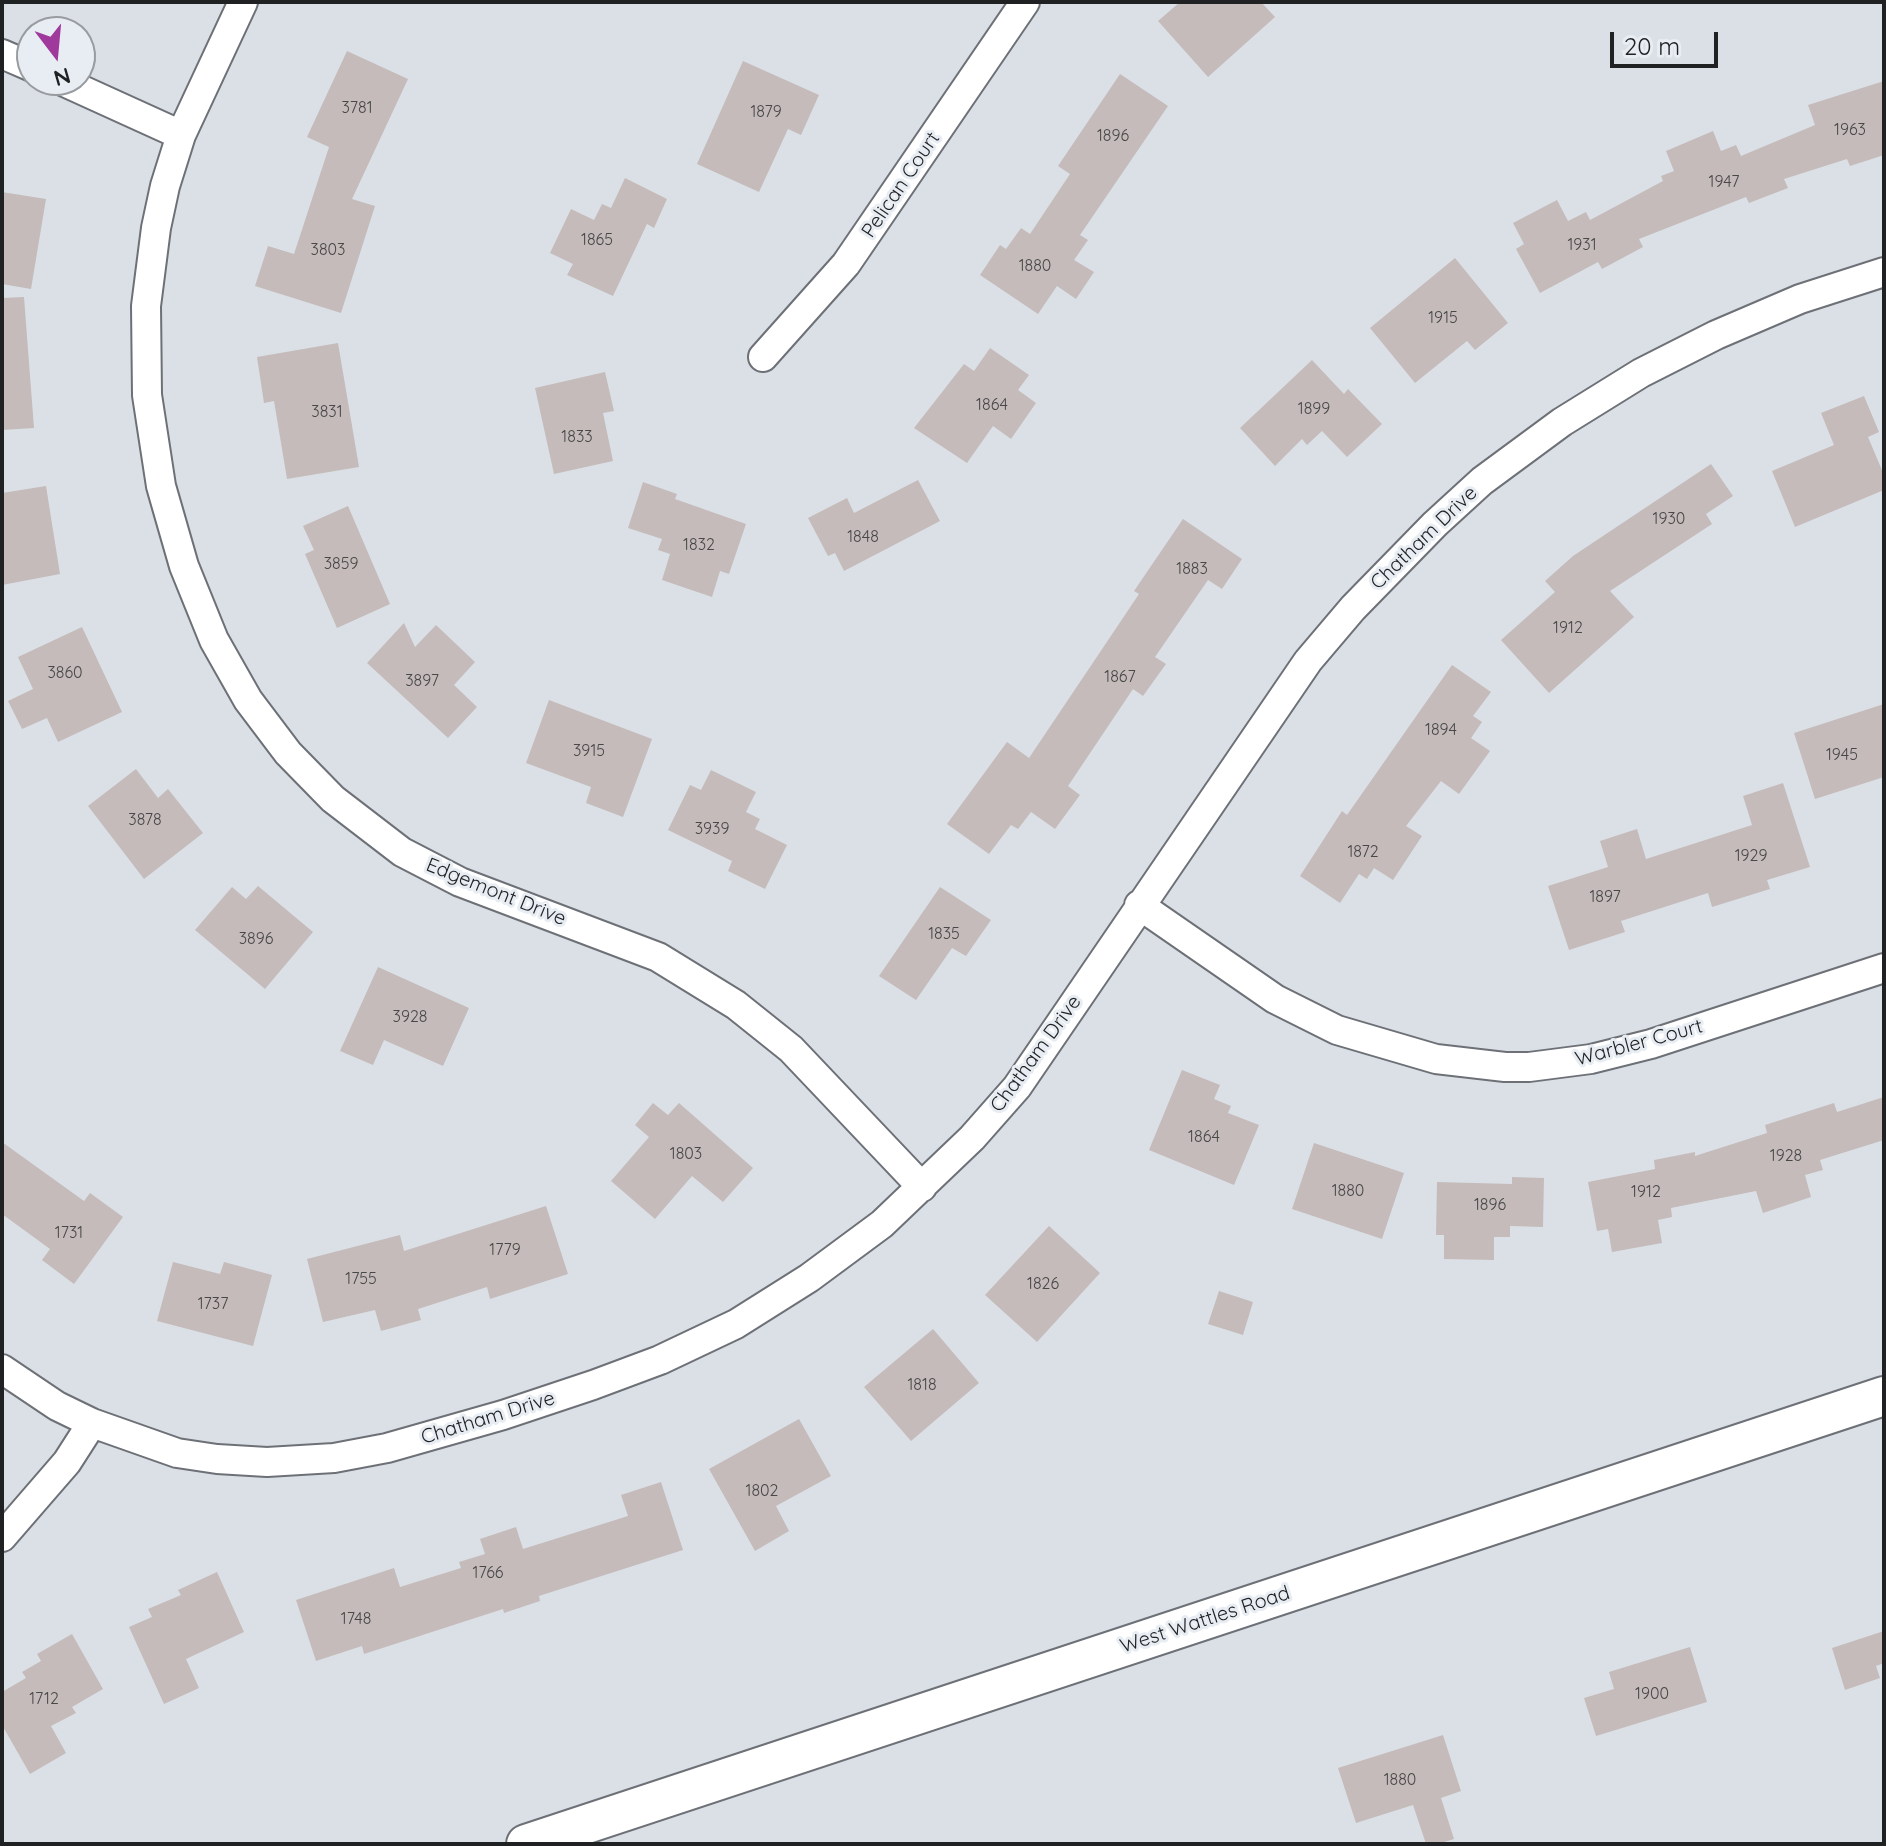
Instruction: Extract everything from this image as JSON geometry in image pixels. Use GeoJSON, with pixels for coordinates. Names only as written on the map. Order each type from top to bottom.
{"type":"FeatureCollection","features":[{"type":"Feature","properties":{"kind":"street","name":"Edgemont Drive"},"geometry":{"type":"LineString","coordinates":[[243,2],[181,135],[156,228],[146,306],[147,395],[161,486],[184,566],[214,640],[248,700],[288,753],[333,799],[402,852],[460,882],[658,957],[736,1005],[791,1049],[922,1187]]}},
{"type":"Feature","properties":{"kind":"street","name":"Pelican Court"},"geometry":{"type":"LineString","coordinates":[[763,357],[846,264],[1025,2]]}},
{"type":"Feature","properties":{"kind":"street"},"geometry":{"type":"LineString","coordinates":[[95,96],[181,135]]}},
{"type":"Feature","properties":{"kind":"street","name":"Chatham Drive"},"geometry":{"type":"LineString","coordinates":[[2,1369],[57,1406],[92,1423],[177,1453],[267,1462],[334,1458],[387,1448],[503,1415],[660,1360],[736,1324],[809,1278],[882,1224],[972,1138],[1017,1087],[1308,661],[1393,565],[1482,481],[1562,422],[1641,373],[1716,335],[1800,299],[1884,272]]}},
{"type":"Feature","properties":{"kind":"street","name":"Warbler Court"},"geometry":{"type":"LineString","coordinates":[[1139,905],[1275,999],[1337,1030],[1436,1059],[1505,1067],[1591,1059],[1651,1044],[1884,968]]}},
{"type":"Feature","properties":{"kind":"street","name":"West Wattles Road"},"geometry":{"type":"LineString","coordinates":[[526,1844],[1884,1396]]}},
{"type":"Feature","properties":{"kind":"street"},"geometry":{"type":"LineString","coordinates":[[2,1537],[67,1462],[92,1423]]}},
{"type":"Feature","properties":{"kind":"building"},"geometry":{"type":"Polygon","coordinates":[[[1180,2],[1261,2],[1275,17],[1208,77],[1158,21],[1180,2]]]}},
{"type":"Feature","properties":{"kind":"building"},"geometry":{"type":"Polygon","coordinates":[[[347,51],[408,79],[352,199],[375,206],[341,313],[255,286],[268,246],[294,254],[329,147],[307,137],[347,51]]]}},
{"type":"Feature","properties":{"kind":"building"},"geometry":{"type":"Polygon","coordinates":[[[743,61],[819,95],[801,135],[788,129],[759,192],[697,164],[743,61]]]}},
{"type":"Feature","properties":{"kind":"building"},"geometry":{"type":"Polygon","coordinates":[[[1120,74],[1168,106],[1080,235],[1088,240],[1074,260],[1094,272],[1076,299],[1057,286],[1038,314],[980,275],[1000,245],[1006,249],[1021,228],[1030,234],[1070,174],[1058,166],[1120,74]]]}},
{"type":"Feature","properties":{"kind":"building"},"geometry":{"type":"Polygon","coordinates":[[[1884,81],[1884,155],[1850,166],[1847,159],[1784,179],[1788,188],[1749,203],[1746,197],[1639,239],[1643,247],[1602,269],[1598,262],[1540,293],[1516,249],[1524,244],[1513,223],[1557,200],[1568,221],[1586,212],[1590,220],[1663,181],[1661,176],[1674,171],[1666,151],[1713,131],[1721,151],[1736,145],[1741,156],[1815,125],[1808,105],[1884,81]]]}},
{"type":"Feature","properties":{"kind":"building"},"geometry":{"type":"Polygon","coordinates":[[[625,178],[667,199],[654,228],[647,224],[613,296],[567,275],[573,264],[550,253],[571,209],[594,220],[602,204],[611,208],[625,178]]]}},
{"type":"Feature","properties":{"kind":"building"},"geometry":{"type":"Polygon","coordinates":[[[2,192],[46,199],[31,289],[2,284],[2,192]]]}},
{"type":"Feature","properties":{"kind":"building"},"geometry":{"type":"Polygon","coordinates":[[[1455,258],[1508,323],[1475,350],[1467,341],[1415,383],[1370,328],[1455,258]]]}},
{"type":"Feature","properties":{"kind":"building"},"geometry":{"type":"Polygon","coordinates":[[[24,297],[34,428],[2,430],[2,298],[24,297]]]}},
{"type":"Feature","properties":{"kind":"building"},"geometry":{"type":"Polygon","coordinates":[[[338,343],[359,467],[287,479],[274,401],[264,403],[257,357],[338,343]]]}},
{"type":"Feature","properties":{"kind":"building"},"geometry":{"type":"Polygon","coordinates":[[[990,348],[1029,375],[1018,390],[1036,403],[1011,439],[993,426],[967,463],[914,428],[964,364],[974,371],[990,348]]]}},
{"type":"Feature","properties":{"kind":"building"},"geometry":{"type":"Polygon","coordinates":[[[1312,360],[1344,394],[1348,389],[1382,424],[1347,457],[1322,431],[1307,445],[1302,439],[1275,466],[1240,428],[1312,360]]]}},
{"type":"Feature","properties":{"kind":"building"},"geometry":{"type":"Polygon","coordinates":[[[605,372],[614,411],[603,413],[613,461],[554,474],[535,388],[605,372]]]}},
{"type":"Feature","properties":{"kind":"building"},"geometry":{"type":"Polygon","coordinates":[[[1864,396],[1879,432],[1868,437],[1884,475],[1884,490],[1795,527],[1772,471],[1834,445],[1821,413],[1864,396]]]}},
{"type":"Feature","properties":{"kind":"building"},"geometry":{"type":"Polygon","coordinates":[[[1711,464],[1733,496],[1706,514],[1712,524],[1610,591],[1634,617],[1549,693],[1501,640],[1555,592],[1545,581],[1573,556],[1711,464]]]}},
{"type":"Feature","properties":{"kind":"building"},"geometry":{"type":"Polygon","coordinates":[[[918,480],[940,521],[844,571],[835,553],[828,556],[808,518],[847,498],[854,513],[918,480]]]}},
{"type":"Feature","properties":{"kind":"building"},"geometry":{"type":"Polygon","coordinates":[[[643,482],[677,494],[675,499],[746,524],[729,574],[720,571],[712,597],[662,580],[670,554],[658,550],[662,539],[628,528],[643,482]]]}},
{"type":"Feature","properties":{"kind":"building"},"geometry":{"type":"Polygon","coordinates":[[[46,486],[60,574],[2,585],[2,493],[46,486]]]}},
{"type":"Feature","properties":{"kind":"building"},"geometry":{"type":"Polygon","coordinates":[[[348,506],[390,604],[337,628],[305,554],[314,550],[303,526],[348,506]]]}},
{"type":"Feature","properties":{"kind":"building"},"geometry":{"type":"Polygon","coordinates":[[[1183,519],[1242,559],[1222,589],[1208,580],[1155,657],[1166,664],[1143,696],[1133,689],[1068,786],[1080,795],[1055,829],[1031,812],[1018,829],[1011,825],[989,854],[947,824],[1007,742],[1029,758],[1139,594],[1134,591],[1183,519]]]}},
{"type":"Feature","properties":{"kind":"building"},"geometry":{"type":"Polygon","coordinates":[[[404,623],[415,647],[436,625],[475,662],[454,685],[477,707],[448,738],[367,663],[404,623]]]}},
{"type":"Feature","properties":{"kind":"building"},"geometry":{"type":"Polygon","coordinates":[[[82,627],[122,712],[58,742],[47,718],[22,729],[8,701],[33,689],[18,657],[82,627]]]}},
{"type":"Feature","properties":{"kind":"building"},"geometry":{"type":"Polygon","coordinates":[[[1452,665],[1491,692],[1473,716],[1482,722],[1471,738],[1490,751],[1459,794],[1441,781],[1406,826],[1422,836],[1393,880],[1374,868],[1367,879],[1359,874],[1340,903],[1300,876],[1342,811],[1347,815],[1452,665]]]}},
{"type":"Feature","properties":{"kind":"building"},"geometry":{"type":"Polygon","coordinates":[[[549,700],[652,739],[623,817],[586,803],[591,787],[526,763],[549,700]]]}},
{"type":"Feature","properties":{"kind":"building"},"geometry":{"type":"Polygon","coordinates":[[[1884,704],[1884,777],[1815,799],[1794,733],[1884,704]]]}},
{"type":"Feature","properties":{"kind":"building"},"geometry":{"type":"Polygon","coordinates":[[[136,769],[158,798],[168,789],[203,833],[144,879],[88,806],[136,769]]]}},
{"type":"Feature","properties":{"kind":"building"},"geometry":{"type":"Polygon","coordinates":[[[711,770],[756,792],[746,812],[760,819],[755,829],[787,845],[765,889],[728,871],[732,861],[668,830],[690,785],[701,790],[711,770]]]}},
{"type":"Feature","properties":{"kind":"building"},"geometry":{"type":"Polygon","coordinates":[[[1783,783],[1810,867],[1767,880],[1770,889],[1712,907],[1708,893],[1621,921],[1625,932],[1569,950],[1548,886],[1608,867],[1600,841],[1637,829],[1646,859],[1752,825],[1743,796],[1783,783]]]}},
{"type":"Feature","properties":{"kind":"building"},"geometry":{"type":"Polygon","coordinates":[[[258,886],[313,932],[265,989],[195,930],[232,887],[246,899],[258,886]]]}},
{"type":"Feature","properties":{"kind":"building"},"geometry":{"type":"Polygon","coordinates":[[[940,887],[991,920],[966,956],[952,948],[916,1000],[879,976],[940,887]]]}},
{"type":"Feature","properties":{"kind":"building"},"geometry":{"type":"Polygon","coordinates":[[[378,967],[469,1008],[443,1066],[384,1040],[373,1065],[340,1051],[378,967]]]}},
{"type":"Feature","properties":{"kind":"building"},"geometry":{"type":"Polygon","coordinates":[[[1182,1070],[1220,1085],[1214,1099],[1231,1106],[1228,1113],[1259,1125],[1234,1185],[1149,1150],[1182,1070]]]}},
{"type":"Feature","properties":{"kind":"building"},"geometry":{"type":"Polygon","coordinates":[[[1884,1097],[1884,1140],[1820,1160],[1823,1170],[1805,1175],[1811,1197],[1763,1213],[1756,1191],[1671,1208],[1672,1217],[1658,1220],[1662,1243],[1612,1252],[1608,1229],[1597,1231],[1588,1182],[1655,1169],[1654,1160],[1695,1152],[1695,1156],[1767,1133],[1765,1125],[1834,1103],[1837,1112],[1884,1097]]]}},
{"type":"Feature","properties":{"kind":"building"},"geometry":{"type":"Polygon","coordinates":[[[653,1103],[668,1115],[679,1103],[753,1168],[723,1202],[692,1176],[655,1219],[611,1181],[649,1137],[635,1125],[653,1103]]]}},
{"type":"Feature","properties":{"kind":"building"},"geometry":{"type":"Polygon","coordinates":[[[2,1142],[84,1201],[90,1193],[123,1217],[74,1284],[42,1260],[50,1249],[2,1214],[2,1142]]]}},
{"type":"Feature","properties":{"kind":"building"},"geometry":{"type":"Polygon","coordinates":[[[1314,1143],[1404,1173],[1382,1239],[1292,1209],[1314,1143]]]}},
{"type":"Feature","properties":{"kind":"building"},"geometry":{"type":"Polygon","coordinates":[[[1512,1177],[1544,1178],[1543,1227],[1510,1226],[1510,1237],[1494,1237],[1494,1260],[1444,1259],[1444,1235],[1436,1235],[1437,1182],[1512,1184],[1512,1177]]]}},
{"type":"Feature","properties":{"kind":"building"},"geometry":{"type":"Polygon","coordinates":[[[546,1206],[568,1274],[490,1299],[487,1287],[418,1309],[421,1320],[381,1331],[375,1310],[323,1322],[307,1259],[400,1235],[404,1251],[546,1206]]]}},
{"type":"Feature","properties":{"kind":"building"},"geometry":{"type":"Polygon","coordinates":[[[1049,1226],[1100,1273],[1037,1342],[985,1295],[1049,1226]]]}},
{"type":"Feature","properties":{"kind":"building"},"geometry":{"type":"Polygon","coordinates":[[[173,1262],[220,1274],[224,1262],[272,1275],[253,1346],[157,1321],[173,1262]]]}},
{"type":"Feature","properties":{"kind":"building"},"geometry":{"type":"Polygon","coordinates":[[[1219,1291],[1253,1302],[1243,1335],[1208,1324],[1219,1291]]]}},
{"type":"Feature","properties":{"kind":"building"},"geometry":{"type":"Polygon","coordinates":[[[933,1329],[979,1383],[911,1441],[864,1387],[933,1329]]]}},
{"type":"Feature","properties":{"kind":"building"},"geometry":{"type":"Polygon","coordinates":[[[799,1419],[831,1476],[776,1506],[789,1531],[755,1551],[709,1469],[799,1419]]]}},
{"type":"Feature","properties":{"kind":"building"},"geometry":{"type":"Polygon","coordinates":[[[661,1482],[683,1550],[539,1596],[540,1601],[504,1613],[503,1609],[364,1654],[362,1646],[316,1661],[296,1600],[394,1568],[400,1587],[461,1568],[459,1562],[485,1554],[480,1539],[516,1527],[523,1549],[628,1516],[621,1495],[661,1482]]]}},
{"type":"Feature","properties":{"kind":"building"},"geometry":{"type":"Polygon","coordinates":[[[217,1572],[244,1632],[186,1659],[199,1688],[164,1704],[129,1627],[152,1617],[148,1609],[181,1595],[178,1590],[217,1572]]]}},
{"type":"Feature","properties":{"kind":"building"},"geometry":{"type":"Polygon","coordinates":[[[1884,1631],[1884,1663],[1876,1666],[1880,1678],[1845,1690],[1832,1648],[1884,1631]]]}},
{"type":"Feature","properties":{"kind":"building"},"geometry":{"type":"Polygon","coordinates":[[[72,1634],[103,1689],[72,1707],[76,1713],[51,1726],[66,1753],[30,1774],[2,1725],[2,1692],[26,1678],[22,1672],[41,1661],[37,1654],[72,1634]]]}},
{"type":"Feature","properties":{"kind":"building"},"geometry":{"type":"Polygon","coordinates":[[[1690,1647],[1707,1702],[1596,1736],[1584,1698],[1614,1689],[1609,1672],[1690,1647]]]}},
{"type":"Feature","properties":{"kind":"building"},"geometry":{"type":"Polygon","coordinates":[[[1443,1735],[1461,1791],[1441,1798],[1454,1839],[1426,1844],[1413,1805],[1356,1823],[1338,1768],[1443,1735]]]}}]}
